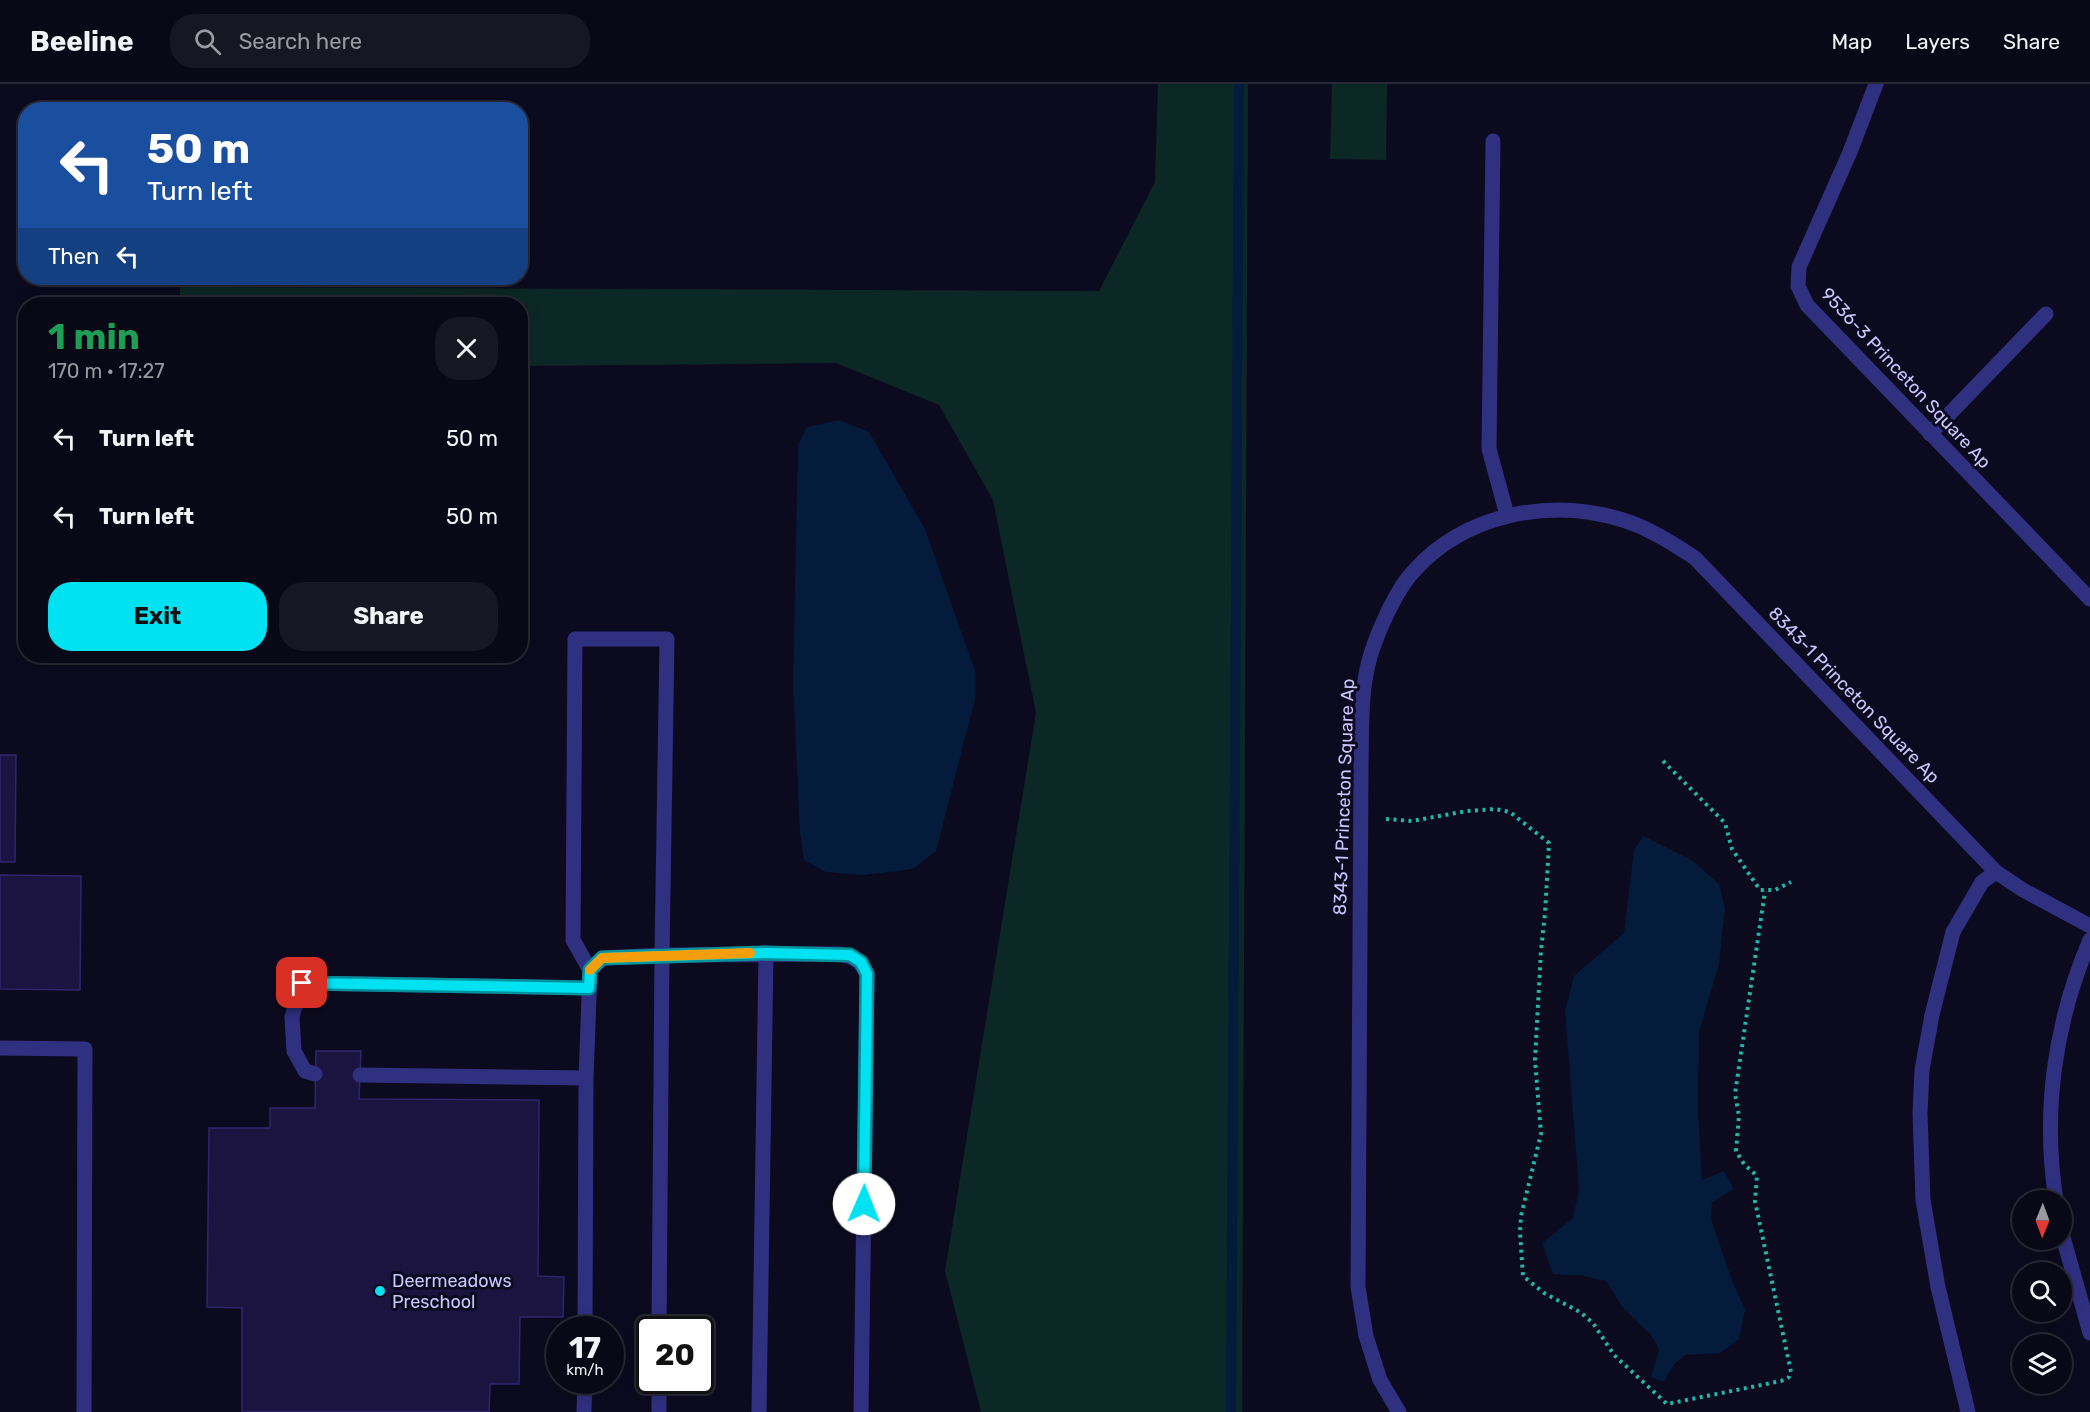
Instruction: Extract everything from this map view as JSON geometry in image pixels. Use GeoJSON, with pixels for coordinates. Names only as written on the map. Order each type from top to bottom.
{"type":"FeatureCollection","features":[{"type":"Feature","properties":{"kind":"street","name":"9536-3 Princeton Square Ap"},"geometry":{"type":"LineString","coordinates":[[1876,84],[1850,152],[1799,267],[1798,286],[1807,305],[2090,599]]}},
{"type":"Feature","properties":{"kind":"street"},"geometry":{"type":"LineString","coordinates":[[1493,141],[1489,449],[1507,515]]}},
{"type":"Feature","properties":{"kind":"street"},"geometry":{"type":"LineString","coordinates":[[1930,434],[2046,314]]}},
{"type":"Feature","properties":{"kind":"street","name":"8343-1 Princeton Square Ap"},"geometry":{"type":"LineString","coordinates":[[1399,1412],[1380,1380],[1366,1336],[1358,1287],[1360,817],[1363,702],[1370,658],[1387,613],[1412,572],[1440,548],[1474,527],[1507,515],[1532,512],[1574,511],[1622,520],[1664,537],[1695,558],[1996,872],[2023,891],[2090,926]]}},
{"type":"Feature","properties":{"kind":"street"},"geometry":{"type":"LineString","coordinates":[[585,1316],[586,1078],[590,970],[573,940],[575,639],[667,639],[659,1316]]}},
{"type":"Feature","properties":{"kind":"street"},"geometry":{"type":"LineString","coordinates":[[1968,1412],[1938,1287],[1923,1200],[1920,1113],[1922,1070],[1932,1015],[1953,932],[1982,882],[1996,872]]}},
{"type":"Feature","properties":{"kind":"street"},"geometry":{"type":"LineString","coordinates":[[2054,1190],[2050,1136],[2053,1078],[2059,1031],[2066,1004],[2090,940]]}},
{"type":"Feature","properties":{"kind":"street"},"geometry":{"type":"LineString","coordinates":[[759,1412],[766,953]]}},
{"type":"Feature","properties":{"kind":"street"},"geometry":{"type":"LineString","coordinates":[[590,970],[602,958],[662,955],[766,953],[850,955],[861,962],[867,974],[861,1412]]}},
{"type":"Feature","properties":{"kind":"street"},"geometry":{"type":"LineString","coordinates":[[315,1074],[305,1071],[294,1051],[292,1017],[302,983],[589,988]]}},
{"type":"Feature","properties":{"kind":"street"},"geometry":{"type":"LineString","coordinates":[[0,1048],[85,1049],[84,1412]]}},
{"type":"Feature","properties":{"kind":"street"},"geometry":{"type":"LineString","coordinates":[[360,1075],[586,1078]]}},
{"type":"Feature","properties":{"kind":"street"},"geometry":{"type":"LineString","coordinates":[[2067,1250],[2090,1333]]}},
{"type":"Feature","properties":{"kind":"street"},"geometry":{"type":"LineString","coordinates":[[584,1412],[585,1394]]}},
{"type":"Feature","properties":{"kind":"street"},"geometry":{"type":"LineString","coordinates":[[658,1412],[659,1394]]}},
{"type":"Feature","properties":{"kind":"path"},"geometry":{"type":"LineString","coordinates":[[1663,762],[1725,823],[1732,849],[1760,890],[1775,890],[1791,882]]}},
{"type":"Feature","properties":{"kind":"path"},"geometry":{"type":"LineString","coordinates":[[1360,817],[1412,821],[1467,811],[1495,809],[1510,812],[1549,843],[1545,914],[1540,950],[1535,1060],[1541,1134],[1521,1216],[1523,1276],[1544,1293],[1580,1312],[1593,1323],[1614,1354],[1667,1404],[1781,1381],[1789,1377],[1791,1372],[1755,1201],[1757,1176],[1744,1164],[1736,1151],[1739,1116],[1735,1094],[1765,891]]}},
{"type":"Feature","properties":{"kind":"green space"},"geometry":{"type":"Polygon","coordinates":[[[1158,84],[1248,84],[1242,1412],[981,1412],[945,1271],[1036,713],[993,500],[939,405],[836,363],[528,366],[528,297],[180,297],[180,287],[1099,291],[1155,182],[1158,84]]]}},
{"type":"Feature","properties":{"kind":"green space"},"geometry":{"type":"Polygon","coordinates":[[[1332,84],[1387,84],[1386,160],[1330,159],[1332,84]]]}},
{"type":"Feature","properties":{"kind":"water"},"geometry":{"type":"Polygon","coordinates":[[[840,420],[869,432],[925,529],[975,671],[975,699],[936,851],[913,869],[864,875],[826,872],[804,860],[800,833],[793,683],[798,445],[807,427],[840,420]]]}},
{"type":"Feature","properties":{"kind":"water"},"geometry":{"type":"Polygon","coordinates":[[[1643,836],[1693,861],[1719,884],[1725,909],[1719,964],[1699,1032],[1698,1109],[1702,1180],[1724,1171],[1734,1189],[1712,1202],[1711,1219],[1745,1310],[1739,1339],[1720,1353],[1685,1355],[1674,1364],[1664,1382],[1651,1377],[1659,1350],[1652,1336],[1623,1308],[1606,1281],[1585,1276],[1553,1274],[1542,1243],[1573,1218],[1579,1190],[1565,1011],[1574,976],[1624,933],[1634,850],[1643,836]]]}},
{"type":"Feature","properties":{"kind":"building"},"geometry":{"type":"Polygon","coordinates":[[[0,755],[16,755],[15,862],[0,862],[0,755]]]}},
{"type":"Feature","properties":{"kind":"building"},"geometry":{"type":"Polygon","coordinates":[[[0,875],[81,876],[80,990],[0,989],[0,875]]]}},
{"type":"Feature","properties":{"kind":"building"},"geometry":{"type":"Polygon","coordinates":[[[316,1051],[361,1051],[359,1099],[539,1100],[538,1276],[564,1277],[563,1316],[520,1317],[519,1384],[490,1384],[489,1412],[242,1412],[242,1308],[207,1307],[209,1128],[270,1128],[270,1108],[315,1108],[316,1051]]]}},
{"type":"Feature","properties":{"kind":"waterway"},"geometry":{"type":"LineString","coordinates":[[1231,1412],[1239,84]]}},
{"type":"Feature","properties":{"kind":"slow traffic"},"geometry":{"type":"LineString","coordinates":[[590,970],[602,958],[750,953]]}},
{"type":"Feature","properties":{"kind":"place","name":"Deermeadows Preschool"},"geometry":{"type":"Point","coordinates":[380,1291]}},
{"type":"Feature","properties":{"kind":"route"},"geometry":{"type":"LineString","coordinates":[[302,983],[589,988],[590,970],[602,958],[766,953],[850,955],[861,962],[867,974],[864,1204]]}}]}
